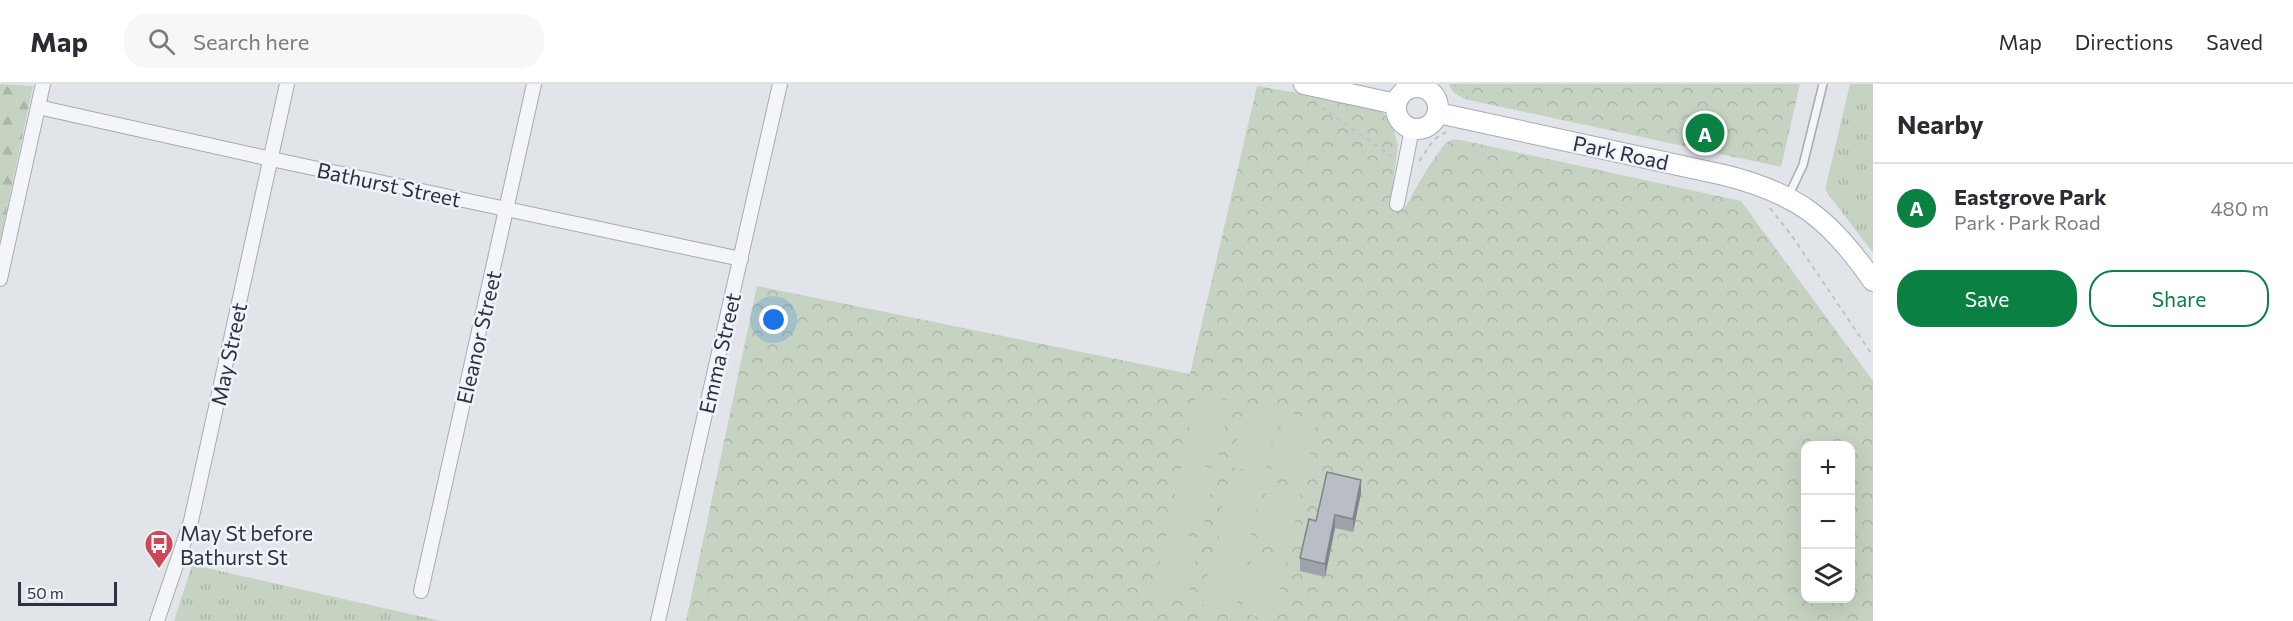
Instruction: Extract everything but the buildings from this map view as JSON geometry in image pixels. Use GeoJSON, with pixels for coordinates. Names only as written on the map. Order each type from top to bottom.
{"type":"FeatureCollection","features":[{"type":"Feature","properties":{"kind":"street"},"geometry":{"type":"LineString","coordinates":[[0,279],[43,84]]}},
{"type":"Feature","properties":{"kind":"street","name":"May Street"},"geometry":{"type":"LineString","coordinates":[[157,621],[191,520],[287,84]]}},
{"type":"Feature","properties":{"kind":"street","name":"Eleanor Street"},"geometry":{"type":"LineString","coordinates":[[421,591],[534,84]]}},
{"type":"Feature","properties":{"kind":"street","name":"Emma Street"},"geometry":{"type":"LineString","coordinates":[[658,621],[780,84]]}},
{"type":"Feature","properties":{"kind":"street"},"geometry":{"type":"LineString","coordinates":[[1421,86],[1435,96],[1438,113],[1429,126],[1424,129],[1412,129],[1400,121],[1396,112],[1396,104],[1406,90],[1421,86]]}},
{"type":"Feature","properties":{"kind":"street"},"geometry":{"type":"LineString","coordinates":[[1306,93],[1396,104]]}},
{"type":"Feature","properties":{"kind":"street","name":"Bathurst Street"},"geometry":{"type":"LineString","coordinates":[[38,107],[741,259]]}},
{"type":"Feature","properties":{"kind":"street","name":"Park Road"},"geometry":{"type":"LineString","coordinates":[[1438,113],[1458,125],[1732,177],[1770,188],[1823,220],[1837,234],[1873,281]]}},
{"type":"Feature","properties":{"kind":"street"},"geometry":{"type":"LineString","coordinates":[[1397,204],[1412,129]]}},
{"type":"Feature","properties":{"kind":"lane"},"geometry":{"type":"LineString","coordinates":[[1788,197],[1803,165],[1823,84]]}},
{"type":"Feature","properties":{"kind":"path"},"geometry":{"type":"LineString","coordinates":[[1306,93],[1390,156],[1405,162],[1418,162],[1436,138],[1458,125],[1467,94],[1453,84]]}},
{"type":"Feature","properties":{"kind":"path"},"geometry":{"type":"LineString","coordinates":[[1765,204],[1776,214],[1792,236],[1873,356]]}},
{"type":"Feature","properties":{"kind":"green space"},"geometry":{"type":"Polygon","coordinates":[[[0,84],[33,86],[0,241],[0,84]]]}},
{"type":"Feature","properties":{"kind":"green space"},"geometry":{"type":"Polygon","coordinates":[[[1448,84],[1800,84],[1781,167],[1464,99],[1454,93],[1448,84]]]}},
{"type":"Feature","properties":{"kind":"green space"},"geometry":{"type":"Polygon","coordinates":[[[1850,84],[1873,84],[1873,253],[1825,190],[1850,84]]]}},
{"type":"Feature","properties":{"kind":"green space"},"geometry":{"type":"Polygon","coordinates":[[[1257,86],[1333,99],[1374,108],[1382,112],[1392,124],[1398,145],[1390,206],[1404,209],[1426,171],[1451,140],[1461,140],[1741,201],[1873,381],[1873,621],[686,621],[757,286],[1190,374],[1257,86]]]}},
{"type":"Feature","properties":{"kind":"green space"},"geometry":{"type":"Polygon","coordinates":[[[1197,393],[1230,401],[1217,464],[1183,456],[1197,393]]]}},
{"type":"Feature","properties":{"kind":"green space"},"geometry":{"type":"Polygon","coordinates":[[[1245,404],[1278,411],[1265,474],[1231,467],[1245,404]]]}},
{"type":"Feature","properties":{"kind":"green space"},"geometry":{"type":"Polygon","coordinates":[[[1284,412],[1318,419],[1304,482],[1270,475],[1284,412]]]}},
{"type":"Feature","properties":{"kind":"green space"},"geometry":{"type":"Polygon","coordinates":[[[1182,462],[1216,469],[1202,532],[1169,525],[1182,462]]]}},
{"type":"Feature","properties":{"kind":"green space"},"geometry":{"type":"Polygon","coordinates":[[[1230,473],[1263,480],[1249,543],[1216,536],[1230,473]]]}},
{"type":"Feature","properties":{"kind":"green space"},"geometry":{"type":"Polygon","coordinates":[[[1269,481],[1302,488],[1289,551],[1255,544],[1269,481]]]}},
{"type":"Feature","properties":{"kind":"green space"},"geometry":{"type":"Polygon","coordinates":[[[1167,531],[1200,538],[1187,601],[1153,594],[1167,531]]]}},
{"type":"Feature","properties":{"kind":"green space"},"geometry":{"type":"Polygon","coordinates":[[[1215,542],[1248,549],[1235,612],[1201,604],[1215,542]]]}},
{"type":"Feature","properties":{"kind":"green space"},"geometry":{"type":"Polygon","coordinates":[[[1254,550],[1287,557],[1274,620],[1240,613],[1254,550]]]}},
{"type":"Feature","properties":{"kind":"green space"},"geometry":{"type":"Polygon","coordinates":[[[193,565],[441,621],[174,621],[193,565]]]}},
{"type":"Feature","properties":{"kind":"place","name":"Eastgrove Park"},"geometry":{"type":"Point","coordinates":[1705,133]}},
{"type":"Feature","properties":{"kind":"place","name":"May St before Bathurst St"},"geometry":{"type":"Point","coordinates":[159,570]}}]}
